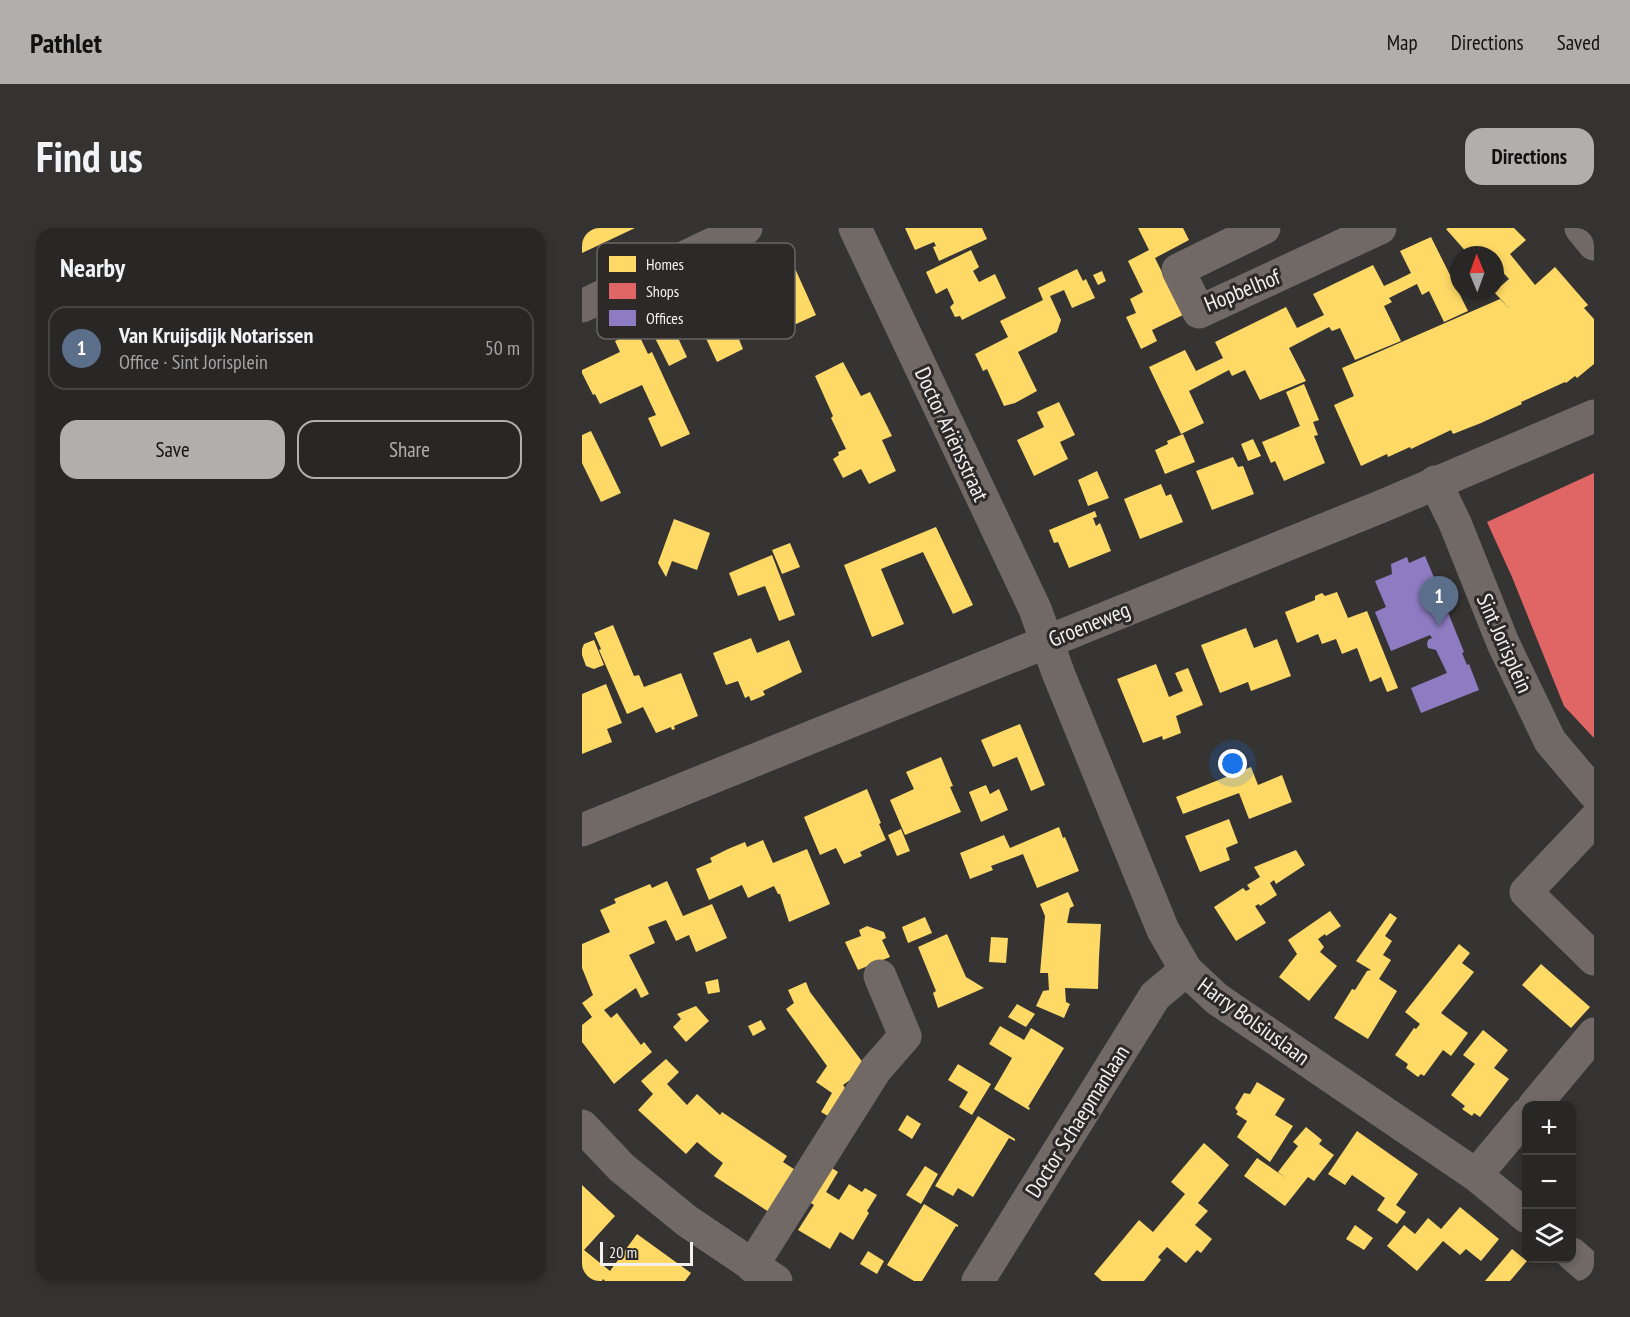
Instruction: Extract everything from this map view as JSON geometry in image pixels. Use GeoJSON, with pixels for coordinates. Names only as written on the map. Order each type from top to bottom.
{"type":"FeatureCollection","features":[{"type":"Feature","properties":{"kind":"street"},"geometry":{"type":"LineString","coordinates":[[714,243],[746,228]]}},
{"type":"Feature","properties":{"kind":"street","name":"Doctor Ariënsstraat"},"geometry":{"type":"LineString","coordinates":[[855,228],[1035,609],[1047,641]]}},
{"type":"Feature","properties":{"kind":"street","name":"Hopbelhof"},"geometry":{"type":"LineString","coordinates":[[1264,228],[1178,270],[1199,312],[1380,228]]}},
{"type":"Feature","properties":{"kind":"street"},"geometry":{"type":"LineString","coordinates":[[1581,228],[1594,244]]}},
{"type":"Feature","properties":{"kind":"street"},"geometry":{"type":"LineString","coordinates":[[582,306],[597,299]]}},
{"type":"Feature","properties":{"kind":"street","name":"Groeneweg"},"geometry":{"type":"LineString","coordinates":[[582,830],[1380,507],[1594,416]]}},
{"type":"Feature","properties":{"kind":"street","name":"Sint Jorisplein"},"geometry":{"type":"LineString","coordinates":[[1435,482],[1455,523],[1503,643],[1550,741],[1594,793]]}},
{"type":"Feature","properties":{"kind":"street","name":"Harry Bolsiuslaan"},"geometry":{"type":"LineString","coordinates":[[1047,641],[1162,930],[1186,970],[1217,999],[1476,1175],[1522,1213]]}},
{"type":"Feature","properties":{"kind":"street"},"geometry":{"type":"LineString","coordinates":[[1594,820],[1526,892],[1594,959]]}},
{"type":"Feature","properties":{"kind":"street","name":"Doctor Schaepmanlaan"},"geometry":{"type":"LineString","coordinates":[[978,1281],[1155,996],[1186,970]]}},
{"type":"Feature","properties":{"kind":"street"},"geometry":{"type":"LineString","coordinates":[[582,1126],[622,1168],[687,1221],[764,1274],[876,1069],[905,1036],[880,976]]}},
{"type":"Feature","properties":{"kind":"street"},"geometry":{"type":"LineString","coordinates":[[1538,1101],[1594,1034]]}},
{"type":"Feature","properties":{"kind":"street"},"geometry":{"type":"LineString","coordinates":[[1476,1175],[1522,1120]]}},
{"type":"Feature","properties":{"kind":"street"},"geometry":{"type":"LineString","coordinates":[[1576,1257],[1594,1273]]}},
{"type":"Feature","properties":{"kind":"building: Homes"},"geometry":{"type":"Polygon","coordinates":[[[582,228],[635,228],[603,243],[597,243],[597,246],[582,253],[582,228]]]}},
{"type":"Feature","properties":{"kind":"building: Homes"},"geometry":{"type":"Polygon","coordinates":[[[905,228],[982,228],[987,239],[939,261],[933,247],[936,246],[934,242],[915,250],[905,228]]]}},
{"type":"Feature","properties":{"kind":"building: Homes"},"geometry":{"type":"Polygon","coordinates":[[[1138,228],[1183,228],[1189,240],[1155,258],[1183,315],[1152,330],[1157,341],[1141,349],[1126,317],[1136,313],[1130,299],[1143,292],[1128,261],[1149,250],[1138,228]]]}},
{"type":"Feature","properties":{"kind":"building: Homes"},"geometry":{"type":"Polygon","coordinates":[[[1514,228],[1526,240],[1510,254],[1535,285],[1555,267],[1588,305],[1584,308],[1594,319],[1594,364],[1577,378],[1575,376],[1566,383],[1521,402],[1522,404],[1481,423],[1453,434],[1451,430],[1411,449],[1410,447],[1388,457],[1387,454],[1361,466],[1334,405],[1354,396],[1342,368],[1498,300],[1501,300],[1509,308],[1502,300],[1504,300],[1504,283],[1509,279],[1504,274],[1504,246],[1461,246],[1446,229],[1514,228]]]}},
{"type":"Feature","properties":{"kind":"building: Homes"},"geometry":{"type":"Polygon","coordinates":[[[1431,237],[1450,275],[1450,300],[1462,300],[1468,311],[1444,322],[1429,291],[1422,295],[1417,284],[1389,298],[1392,302],[1384,306],[1401,341],[1355,360],[1340,328],[1332,331],[1329,327],[1289,348],[1306,381],[1260,400],[1245,370],[1232,376],[1229,370],[1189,391],[1204,423],[1181,434],[1149,367],[1185,350],[1196,371],[1223,358],[1215,342],[1286,307],[1297,328],[1324,315],[1313,294],[1373,265],[1384,286],[1411,273],[1400,251],[1431,237]]]}},
{"type":"Feature","properties":{"kind":"building: Homes"},"geometry":{"type":"Polygon","coordinates":[[[971,250],[979,267],[973,271],[979,282],[995,274],[1006,298],[962,320],[960,316],[955,317],[950,307],[954,303],[947,288],[936,294],[926,272],[971,250]]]}},
{"type":"Feature","properties":{"kind":"building: Homes"},"geometry":{"type":"Polygon","coordinates":[[[795,268],[816,315],[795,324],[795,268]]]}},
{"type":"Feature","properties":{"kind":"building: Homes"},"geometry":{"type":"Polygon","coordinates":[[[1077,269],[1083,281],[1086,279],[1095,298],[1072,308],[1064,290],[1050,296],[1061,320],[1057,332],[1018,352],[1037,391],[1015,403],[1004,406],[987,369],[983,371],[975,354],[1008,337],[1000,321],[1043,300],[1038,288],[1077,269]]]}},
{"type":"Feature","properties":{"kind":"building: Homes"},"geometry":{"type":"Polygon","coordinates":[[[1102,271],[1106,281],[1098,285],[1093,275],[1102,271]]]}},
{"type":"Feature","properties":{"kind":"building: Homes"},"geometry":{"type":"Polygon","coordinates":[[[641,339],[648,354],[652,352],[690,434],[661,447],[648,418],[656,415],[642,385],[600,404],[595,394],[593,395],[582,370],[620,352],[615,341],[641,339]]]}},
{"type":"Feature","properties":{"kind":"building: Homes"},"geometry":{"type":"Polygon","coordinates":[[[656,339],[679,339],[687,357],[669,366],[656,339]]]}},
{"type":"Feature","properties":{"kind":"building: Homes"},"geometry":{"type":"Polygon","coordinates":[[[706,339],[739,339],[743,349],[717,362],[706,339]]]}},
{"type":"Feature","properties":{"kind":"building: Homes"},"geometry":{"type":"Polygon","coordinates":[[[843,362],[861,396],[870,392],[892,436],[882,440],[896,471],[869,484],[861,469],[843,478],[833,459],[839,455],[838,452],[846,449],[815,376],[843,362]]]}},
{"type":"Feature","properties":{"kind":"building: Homes"},"geometry":{"type":"Polygon","coordinates":[[[1304,384],[1319,420],[1313,422],[1318,435],[1314,436],[1325,463],[1284,481],[1275,461],[1271,463],[1262,442],[1300,426],[1286,392],[1304,384]]]}},
{"type":"Feature","properties":{"kind":"building: Homes"},"geometry":{"type":"Polygon","coordinates":[[[1059,402],[1075,435],[1060,442],[1068,459],[1034,476],[1017,440],[1044,427],[1037,412],[1059,402]]]}},
{"type":"Feature","properties":{"kind":"building: Homes"},"geometry":{"type":"Polygon","coordinates":[[[591,431],[621,493],[601,502],[582,463],[582,435],[591,431]]]}},
{"type":"Feature","properties":{"kind":"building: Homes"},"geometry":{"type":"Polygon","coordinates":[[[1183,434],[1195,462],[1165,474],[1155,450],[1168,444],[1167,441],[1183,434]]]}},
{"type":"Feature","properties":{"kind":"building: Homes"},"geometry":{"type":"Polygon","coordinates":[[[1253,439],[1261,456],[1248,461],[1241,444],[1253,439]]]}},
{"type":"Feature","properties":{"kind":"building: Homes"},"geometry":{"type":"Polygon","coordinates":[[[1233,457],[1238,467],[1243,466],[1254,494],[1212,510],[1196,471],[1233,457]]]}},
{"type":"Feature","properties":{"kind":"building: Homes"},"geometry":{"type":"Polygon","coordinates":[[[1097,471],[1109,498],[1088,506],[1078,480],[1097,471]]]}},
{"type":"Feature","properties":{"kind":"building: Homes"},"geometry":{"type":"Polygon","coordinates":[[[1161,484],[1166,496],[1171,494],[1183,522],[1140,539],[1124,499],[1161,484]]]}},
{"type":"Feature","properties":{"kind":"building: Homes"},"geometry":{"type":"Polygon","coordinates":[[[1095,511],[1097,517],[1093,518],[1096,526],[1100,523],[1111,551],[1069,568],[1058,542],[1054,543],[1049,530],[1095,511]]]}},
{"type":"Feature","properties":{"kind":"building: Homes"},"geometry":{"type":"Polygon","coordinates":[[[674,519],[710,533],[697,570],[672,561],[666,577],[658,563],[674,519]]]}},
{"type":"Feature","properties":{"kind":"building: Homes"},"geometry":{"type":"Polygon","coordinates":[[[936,527],[973,605],[953,614],[923,552],[881,569],[904,624],[872,637],[844,565],[936,527]]]}},
{"type":"Feature","properties":{"kind":"building: Homes"},"geometry":{"type":"Polygon","coordinates":[[[790,543],[800,567],[782,574],[772,550],[790,543]]]}},
{"type":"Feature","properties":{"kind":"building: Homes"},"geometry":{"type":"Polygon","coordinates":[[[772,555],[795,615],[779,621],[765,586],[738,596],[729,573],[772,555]]]}},
{"type":"Feature","properties":{"kind":"building: Homes"},"geometry":{"type":"Polygon","coordinates":[[[1337,592],[1348,618],[1367,611],[1398,688],[1387,692],[1381,677],[1370,682],[1357,648],[1342,654],[1336,639],[1322,644],[1318,634],[1297,643],[1285,612],[1315,600],[1315,596],[1322,593],[1325,596],[1337,592]]]}},
{"type":"Feature","properties":{"kind":"building: Homes"},"geometry":{"type":"Polygon","coordinates":[[[613,625],[634,676],[639,675],[644,687],[681,673],[698,716],[674,726],[675,729],[672,730],[671,727],[656,733],[643,707],[627,714],[594,633],[613,625]]]}},
{"type":"Feature","properties":{"kind":"building: Homes"},"geometry":{"type":"Polygon","coordinates":[[[1246,628],[1254,648],[1277,639],[1291,676],[1251,691],[1248,682],[1220,693],[1201,645],[1246,628]]]}},
{"type":"Feature","properties":{"kind":"building: Homes"},"geometry":{"type":"Polygon","coordinates":[[[751,638],[757,653],[789,640],[802,672],[763,691],[765,695],[751,701],[749,696],[745,698],[738,681],[726,685],[713,653],[751,638]]]}},
{"type":"Feature","properties":{"kind":"building: Homes"},"geometry":{"type":"Polygon","coordinates":[[[594,640],[604,665],[594,669],[586,666],[582,649],[584,644],[594,640]]]}},
{"type":"Feature","properties":{"kind":"building: Homes"},"geometry":{"type":"Polygon","coordinates":[[[1156,664],[1169,697],[1183,691],[1175,673],[1188,668],[1203,705],[1176,716],[1181,733],[1163,740],[1162,736],[1143,743],[1117,679],[1156,664]]]}},
{"type":"Feature","properties":{"kind":"building: Homes"},"geometry":{"type":"Polygon","coordinates":[[[606,684],[622,723],[607,729],[612,742],[582,754],[582,694],[606,684]]]}},
{"type":"Feature","properties":{"kind":"building: Homes"},"geometry":{"type":"Polygon","coordinates":[[[1020,724],[1045,785],[1031,791],[1017,757],[993,767],[981,740],[1020,724]]]}},
{"type":"Feature","properties":{"kind":"building: Homes"},"geometry":{"type":"Polygon","coordinates":[[[941,757],[961,812],[905,835],[890,800],[914,789],[906,772],[941,757]]]}},
{"type":"Feature","properties":{"kind":"building: Homes"},"geometry":{"type":"Polygon","coordinates":[[[1251,767],[1258,785],[1282,775],[1292,802],[1249,819],[1239,793],[1183,814],[1176,797],[1251,767]]]}},
{"type":"Feature","properties":{"kind":"building: Homes"},"geometry":{"type":"Polygon","coordinates":[[[986,785],[990,794],[999,789],[1008,810],[981,822],[969,792],[986,785]]]}},
{"type":"Feature","properties":{"kind":"building: Homes"},"geometry":{"type":"Polygon","coordinates":[[[867,789],[886,840],[860,852],[862,856],[844,864],[836,848],[820,855],[804,817],[867,789]]]}},
{"type":"Feature","properties":{"kind":"building: Homes"},"geometry":{"type":"Polygon","coordinates":[[[1229,819],[1238,843],[1226,848],[1230,860],[1200,872],[1185,836],[1229,819]]]}},
{"type":"Feature","properties":{"kind":"building: Homes"},"geometry":{"type":"Polygon","coordinates":[[[1059,827],[1079,871],[1037,888],[1023,854],[991,866],[993,870],[970,879],[960,853],[1004,835],[1010,848],[1059,827]]]}},
{"type":"Feature","properties":{"kind":"building: Homes"},"geometry":{"type":"Polygon","coordinates":[[[901,829],[910,851],[897,856],[888,835],[901,829]]]}},
{"type":"Feature","properties":{"kind":"building: Homes"},"geometry":{"type":"Polygon","coordinates":[[[763,840],[773,863],[807,849],[830,904],[789,922],[780,894],[774,886],[748,898],[742,885],[709,900],[696,869],[712,862],[710,858],[728,849],[745,842],[747,847],[763,840]]]}},
{"type":"Feature","properties":{"kind":"building: Homes"},"geometry":{"type":"Polygon","coordinates":[[[1296,850],[1305,865],[1276,884],[1274,880],[1270,883],[1277,895],[1260,906],[1259,904],[1255,906],[1266,923],[1236,941],[1214,907],[1243,888],[1246,891],[1250,889],[1247,885],[1260,877],[1254,867],[1296,850]]]}},
{"type":"Feature","properties":{"kind":"building: Homes"},"geometry":{"type":"Polygon","coordinates":[[[667,881],[683,916],[712,904],[727,938],[696,952],[689,935],[676,941],[666,920],[648,927],[655,943],[629,955],[649,994],[641,998],[636,988],[604,1010],[611,1018],[617,1013],[641,1045],[644,1042],[652,1052],[614,1084],[582,1042],[582,1025],[592,1017],[582,1003],[593,995],[582,968],[582,944],[610,932],[600,910],[616,903],[614,899],[650,884],[652,888],[667,881]]]}},
{"type":"Feature","properties":{"kind":"building: Homes"},"geometry":{"type":"Polygon","coordinates":[[[1068,892],[1074,906],[1070,908],[1067,923],[1101,924],[1098,989],[1065,988],[1066,1002],[1070,1004],[1064,1018],[1036,1006],[1043,991],[1049,990],[1048,973],[1040,973],[1045,916],[1040,904],[1068,892]]]}},
{"type":"Feature","properties":{"kind":"building: Homes"},"geometry":{"type":"Polygon","coordinates":[[[1330,911],[1341,926],[1318,939],[1324,947],[1320,952],[1337,966],[1309,1001],[1279,977],[1297,954],[1288,940],[1330,911]]]}},
{"type":"Feature","properties":{"kind":"building: Homes"},"geometry":{"type":"Polygon","coordinates":[[[1390,913],[1397,918],[1385,936],[1392,941],[1383,955],[1391,960],[1379,979],[1397,991],[1368,1039],[1334,1018],[1352,989],[1355,990],[1367,971],[1371,970],[1356,961],[1390,913]]]}},
{"type":"Feature","properties":{"kind":"building: Homes"},"geometry":{"type":"Polygon","coordinates":[[[925,917],[932,933],[908,943],[902,927],[925,917]]]}},
{"type":"Feature","properties":{"kind":"building: Homes"},"geometry":{"type":"Polygon","coordinates":[[[867,926],[884,932],[886,938],[882,940],[890,957],[858,970],[845,942],[861,936],[859,930],[867,926]]]}},
{"type":"Feature","properties":{"kind":"building: Homes"},"geometry":{"type":"Polygon","coordinates":[[[947,934],[966,977],[984,988],[938,1008],[933,993],[936,991],[918,947],[947,934]]]}},
{"type":"Feature","properties":{"kind":"building: Homes"},"geometry":{"type":"Polygon","coordinates":[[[991,937],[1008,938],[1006,963],[989,962],[991,937]]]}},
{"type":"Feature","properties":{"kind":"building: Homes"},"geometry":{"type":"Polygon","coordinates":[[[1459,944],[1470,953],[1462,963],[1474,972],[1441,1013],[1468,1033],[1451,1056],[1443,1050],[1424,1076],[1421,1074],[1418,1077],[1406,1068],[1408,1064],[1395,1055],[1414,1028],[1416,1029],[1420,1024],[1405,1012],[1459,944]]]}},
{"type":"Feature","properties":{"kind":"building: Homes"},"geometry":{"type":"Polygon","coordinates":[[[1541,964],[1590,1007],[1571,1028],[1522,985],[1541,964]]]}},
{"type":"Feature","properties":{"kind":"building: Homes"},"geometry":{"type":"Polygon","coordinates":[[[718,979],[720,992],[708,994],[705,982],[718,979]]]}},
{"type":"Feature","properties":{"kind":"building: Homes"},"geometry":{"type":"Polygon","coordinates":[[[806,982],[810,992],[867,1068],[843,1085],[851,1097],[835,1120],[821,1112],[832,1093],[816,1082],[827,1066],[786,1009],[794,1003],[788,990],[806,982]]]}},
{"type":"Feature","properties":{"kind":"building: Homes"},"geometry":{"type":"Polygon","coordinates":[[[1017,1004],[1035,1014],[1026,1027],[1008,1017],[1017,1004]]]}},
{"type":"Feature","properties":{"kind":"building: Homes"},"geometry":{"type":"Polygon","coordinates":[[[696,1006],[709,1021],[686,1042],[673,1027],[681,1019],[677,1014],[696,1006]]]}},
{"type":"Feature","properties":{"kind":"building: Homes"},"geometry":{"type":"Polygon","coordinates":[[[761,1020],[766,1029],[753,1036],[748,1026],[761,1020]]]}},
{"type":"Feature","properties":{"kind":"building: Homes"},"geometry":{"type":"Polygon","coordinates":[[[1000,1026],[1024,1040],[1031,1028],[1064,1048],[1028,1107],[1029,1110],[994,1089],[1012,1058],[989,1044],[1000,1026]]]}},
{"type":"Feature","properties":{"kind":"building: Homes"},"geometry":{"type":"Polygon","coordinates":[[[1483,1030],[1508,1050],[1494,1068],[1509,1079],[1480,1117],[1474,1113],[1472,1116],[1462,1109],[1465,1106],[1451,1095],[1475,1064],[1463,1055],[1483,1030]]]}},
{"type":"Feature","properties":{"kind":"building: Homes"},"geometry":{"type":"Polygon","coordinates":[[[666,1059],[679,1072],[667,1084],[687,1105],[697,1094],[720,1115],[722,1112],[787,1156],[783,1162],[800,1173],[769,1212],[714,1176],[723,1163],[697,1142],[686,1154],[638,1110],[653,1094],[641,1081],[666,1059]]]}},
{"type":"Feature","properties":{"kind":"building: Homes"},"geometry":{"type":"Polygon","coordinates":[[[958,1064],[991,1084],[972,1115],[959,1107],[968,1092],[948,1080],[958,1064]]]}},
{"type":"Feature","properties":{"kind":"building: Homes"},"geometry":{"type":"Polygon","coordinates":[[[1257,1082],[1285,1099],[1275,1115],[1293,1126],[1270,1162],[1237,1137],[1247,1121],[1236,1114],[1238,1112],[1235,1108],[1244,1093],[1250,1094],[1257,1082]]]}},
{"type":"Feature","properties":{"kind":"building: Homes"},"geometry":{"type":"Polygon","coordinates":[[[907,1115],[921,1124],[912,1139],[898,1130],[907,1115]]]}},
{"type":"Feature","properties":{"kind":"building: Homes"},"geometry":{"type":"Polygon","coordinates":[[[978,1116],[1015,1141],[1009,1138],[973,1197],[958,1188],[953,1196],[935,1186],[978,1116]]]}},
{"type":"Feature","properties":{"kind":"building: Homes"},"geometry":{"type":"Polygon","coordinates":[[[1306,1127],[1322,1140],[1319,1144],[1334,1155],[1314,1181],[1308,1177],[1285,1206],[1244,1176],[1257,1158],[1286,1178],[1278,1172],[1298,1146],[1293,1142],[1306,1127]]]}},
{"type":"Feature","properties":{"kind":"building: Homes"},"geometry":{"type":"Polygon","coordinates":[[[1357,1131],[1418,1174],[1396,1205],[1406,1212],[1397,1224],[1377,1210],[1385,1198],[1352,1175],[1345,1185],[1328,1174],[1357,1131]]]}},
{"type":"Feature","properties":{"kind":"building: Homes"},"geometry":{"type":"Polygon","coordinates":[[[1204,1143],[1229,1165],[1198,1203],[1208,1211],[1195,1225],[1212,1239],[1201,1253],[1197,1250],[1186,1263],[1167,1247],[1158,1257],[1161,1260],[1144,1281],[1102,1281],[1094,1274],[1139,1220],[1153,1232],[1185,1194],[1171,1182],[1204,1143]]]}},
{"type":"Feature","properties":{"kind":"building: Homes"},"geometry":{"type":"Polygon","coordinates":[[[823,1162],[838,1172],[826,1192],[839,1200],[849,1184],[862,1192],[865,1188],[877,1195],[853,1240],[840,1232],[830,1249],[798,1230],[814,1205],[801,1197],[823,1162]]]}},
{"type":"Feature","properties":{"kind":"building: Homes"},"geometry":{"type":"Polygon","coordinates":[[[925,1166],[938,1174],[921,1204],[906,1195],[925,1166]]]}},
{"type":"Feature","properties":{"kind":"building: Homes"},"geometry":{"type":"Polygon","coordinates":[[[582,1185],[615,1216],[584,1250],[610,1271],[637,1234],[691,1273],[685,1281],[605,1281],[603,1279],[602,1281],[582,1281],[582,1185]]]}},
{"type":"Feature","properties":{"kind":"building: Homes"},"geometry":{"type":"Polygon","coordinates":[[[924,1204],[958,1227],[956,1226],[922,1281],[914,1281],[887,1265],[924,1204]]]}},
{"type":"Feature","properties":{"kind":"building: Homes"},"geometry":{"type":"Polygon","coordinates":[[[1460,1207],[1499,1239],[1481,1261],[1466,1249],[1460,1255],[1443,1241],[1417,1271],[1387,1246],[1404,1225],[1415,1234],[1428,1218],[1441,1229],[1460,1207]]]}},
{"type":"Feature","properties":{"kind":"building: Homes"},"geometry":{"type":"Polygon","coordinates":[[[1355,1225],[1373,1238],[1364,1250],[1346,1239],[1355,1225]]]}},
{"type":"Feature","properties":{"kind":"building: Homes"},"geometry":{"type":"Polygon","coordinates":[[[1512,1249],[1522,1257],[1522,1263],[1525,1263],[1510,1281],[1485,1281],[1512,1249]]]}},
{"type":"Feature","properties":{"kind":"building: Homes"},"geometry":{"type":"Polygon","coordinates":[[[868,1251],[884,1261],[877,1274],[860,1264],[868,1251]]]}},
{"type":"Feature","properties":{"kind":"building: Shops"},"geometry":{"type":"Polygon","coordinates":[[[1594,473],[1594,738],[1564,706],[1512,577],[1487,522],[1594,473]]]}},
{"type":"Feature","properties":{"kind":"building: Offices"},"geometry":{"type":"Polygon","coordinates":[[[1425,556],[1435,580],[1426,584],[1431,599],[1441,595],[1464,652],[1462,653],[1479,690],[1421,713],[1411,688],[1447,673],[1436,650],[1428,648],[1428,640],[1432,638],[1430,635],[1391,651],[1375,612],[1386,607],[1375,581],[1392,574],[1391,564],[1407,557],[1409,563],[1425,556]]]}},
{"type":"Feature","properties":{"kind":"place","name":"Van Kruijsdijk Notarissen"},"geometry":{"type":"Point","coordinates":[1439,626]}}]}
